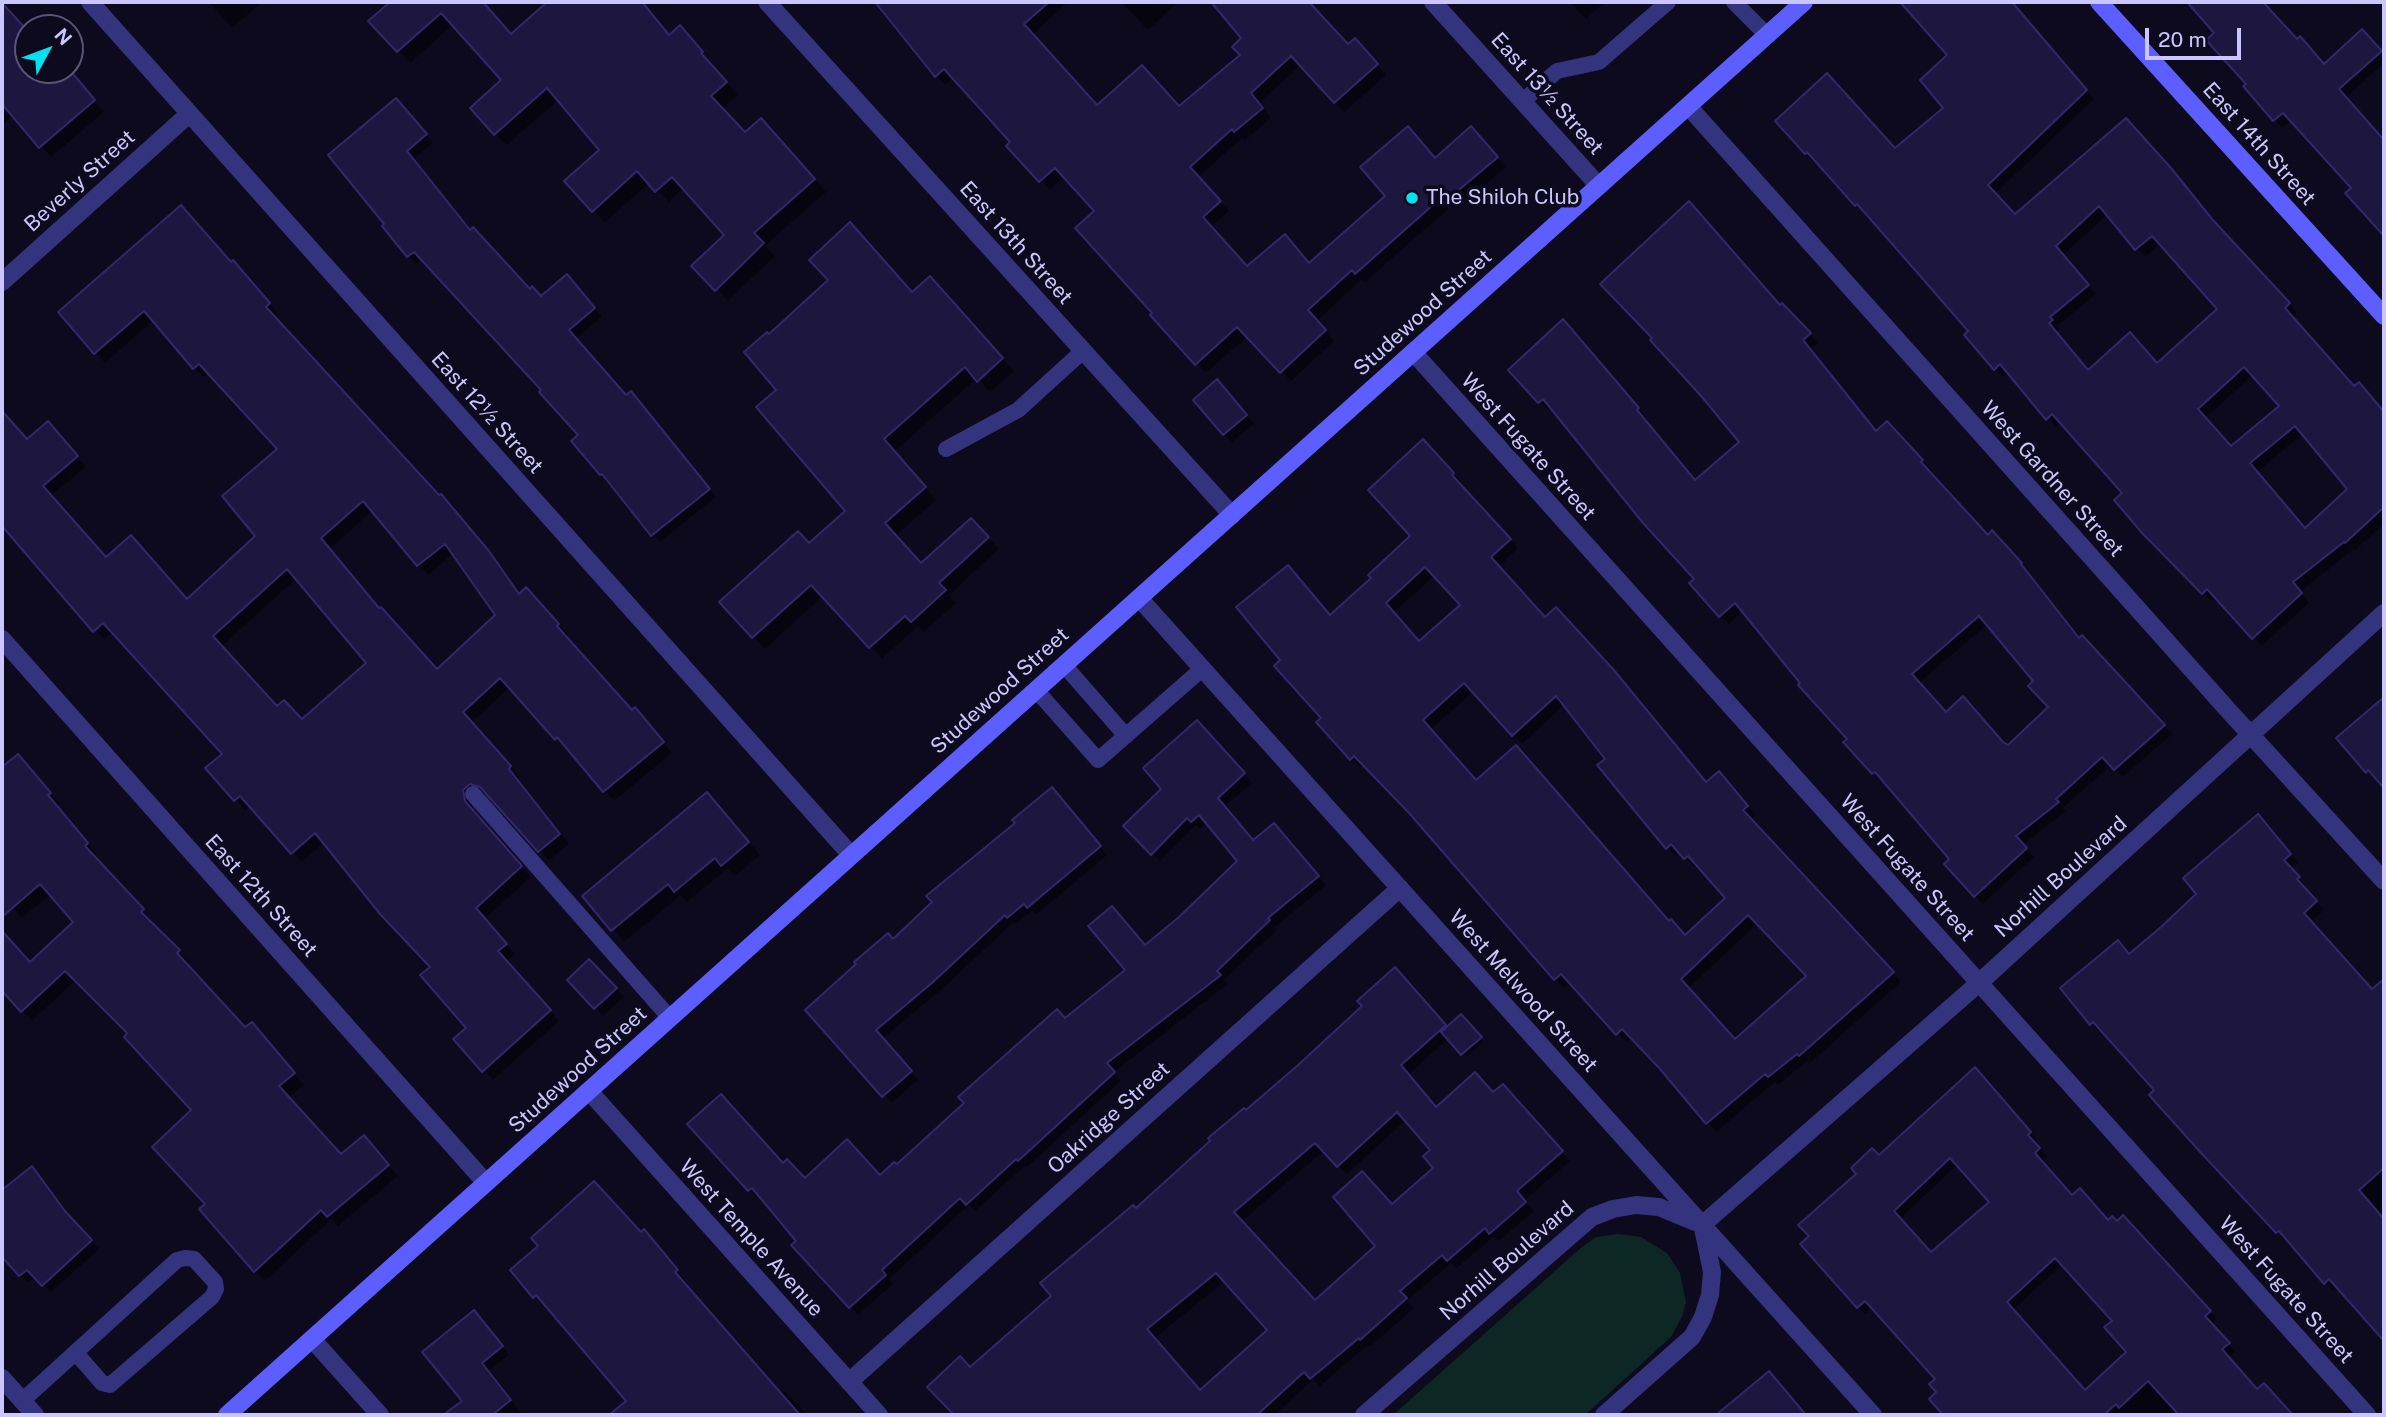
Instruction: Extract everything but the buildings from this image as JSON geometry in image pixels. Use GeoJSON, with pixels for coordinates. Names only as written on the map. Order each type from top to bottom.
{"type":"FeatureCollection","features":[{"type":"Feature","properties":{"kind":"main road","name":"Studewood Street"},"geometry":{"type":"LineString","coordinates":[[227,1415],[1804,2]]}},
{"type":"Feature","properties":{"kind":"main road","name":"East 14th Street"},"geometry":{"type":"LineString","coordinates":[[2099,2],[2384,316]]}},
{"type":"Feature","properties":{"kind":"street","name":"East 12½ Street"},"geometry":{"type":"LineString","coordinates":[[90,2],[851,855]]}},
{"type":"Feature","properties":{"kind":"street","name":"East 13th Street"},"geometry":{"type":"LineString","coordinates":[[767,2],[1232,515]]}},
{"type":"Feature","properties":{"kind":"street","name":"East 13½ Street"},"geometry":{"type":"LineString","coordinates":[[1433,2],[1599,186]]}},
{"type":"Feature","properties":{"kind":"street","name":"West Gardner Street"},"geometry":{"type":"LineString","coordinates":[[1688,106],[2384,881]]}},
{"type":"Feature","properties":{"kind":"street","name":"Beverly Street"},"geometry":{"type":"LineString","coordinates":[[2,282],[189,114]]}},
{"type":"Feature","properties":{"kind":"street","name":"West Fugate Street"},"geometry":{"type":"LineString","coordinates":[[1413,352],[2367,1415]]}},
{"type":"Feature","properties":{"kind":"street","name":"West Melwood Street"},"geometry":{"type":"LineString","coordinates":[[1139,598],[1872,1415]]}},
{"type":"Feature","properties":{"kind":"street","name":"Norhill Boulevard"},"geometry":{"type":"LineString","coordinates":[[1364,1415],[1592,1217],[1613,1209],[1636,1205],[1659,1207],[1702,1224],[1979,983],[2384,613]]}},
{"type":"Feature","properties":{"kind":"street","name":"East 12th Street"},"geometry":{"type":"LineString","coordinates":[[2,639],[486,1183]]}},
{"type":"Feature","properties":{"kind":"street","name":"Oakridge Street"},"geometry":{"type":"LineString","coordinates":[[849,1382],[1399,888]]}},
{"type":"Feature","properties":{"kind":"street","name":"West Temple Avenue"},"geometry":{"type":"LineString","coordinates":[[589,1091],[879,1415]]}},
{"type":"Feature","properties":{"kind":"street"},"geometry":{"type":"LineString","coordinates":[[1605,1415],[1692,1337],[1703,1317],[1710,1295],[1712,1272],[1702,1224]]}},
{"type":"Feature","properties":{"kind":"street"},"geometry":{"type":"LineString","coordinates":[[312,1339],[380,1415]]}},
{"type":"Feature","properties":{"kind":"street"},"geometry":{"type":"LineString","coordinates":[[2,1378],[34,1415]]}},
{"type":"Feature","properties":{"kind":"lane"},"geometry":{"type":"LineString","coordinates":[[1523,101],[1557,71],[1599,62],[1668,2]]}},
{"type":"Feature","properties":{"kind":"lane"},"geometry":{"type":"LineString","coordinates":[[1734,2],[1767,35]]}},
{"type":"Feature","properties":{"kind":"lane"},"geometry":{"type":"LineString","coordinates":[[946,449],[1017,411],[1083,351]]}},
{"type":"Feature","properties":{"kind":"lane"},"geometry":{"type":"LineString","coordinates":[[1064,665],[1126,736]]}},
{"type":"Feature","properties":{"kind":"lane"},"geometry":{"type":"LineString","coordinates":[[1036,690],[1098,760],[1202,669]]}},
{"type":"Feature","properties":{"kind":"lane"},"geometry":{"type":"LineString","coordinates":[[473,794],[670,1018]]}},
{"type":"Feature","properties":{"kind":"lane"},"geometry":{"type":"LineString","coordinates":[[22,1401],[177,1260],[194,1259],[215,1282],[216,1289],[212,1297],[110,1385],[102,1382],[76,1353]]}},
{"type":"Feature","properties":{"kind":"green space"},"geometry":{"type":"Polygon","coordinates":[[[1618,1234],[1641,1237],[1667,1253],[1680,1273],[1686,1302],[1682,1317],[1671,1337],[1585,1415],[1393,1415],[1582,1247],[1596,1237],[1618,1234]]]}},
{"type":"Feature","properties":{"kind":"place","name":"The Shiloh Club"},"geometry":{"type":"Point","coordinates":[1412,198]}}]}
